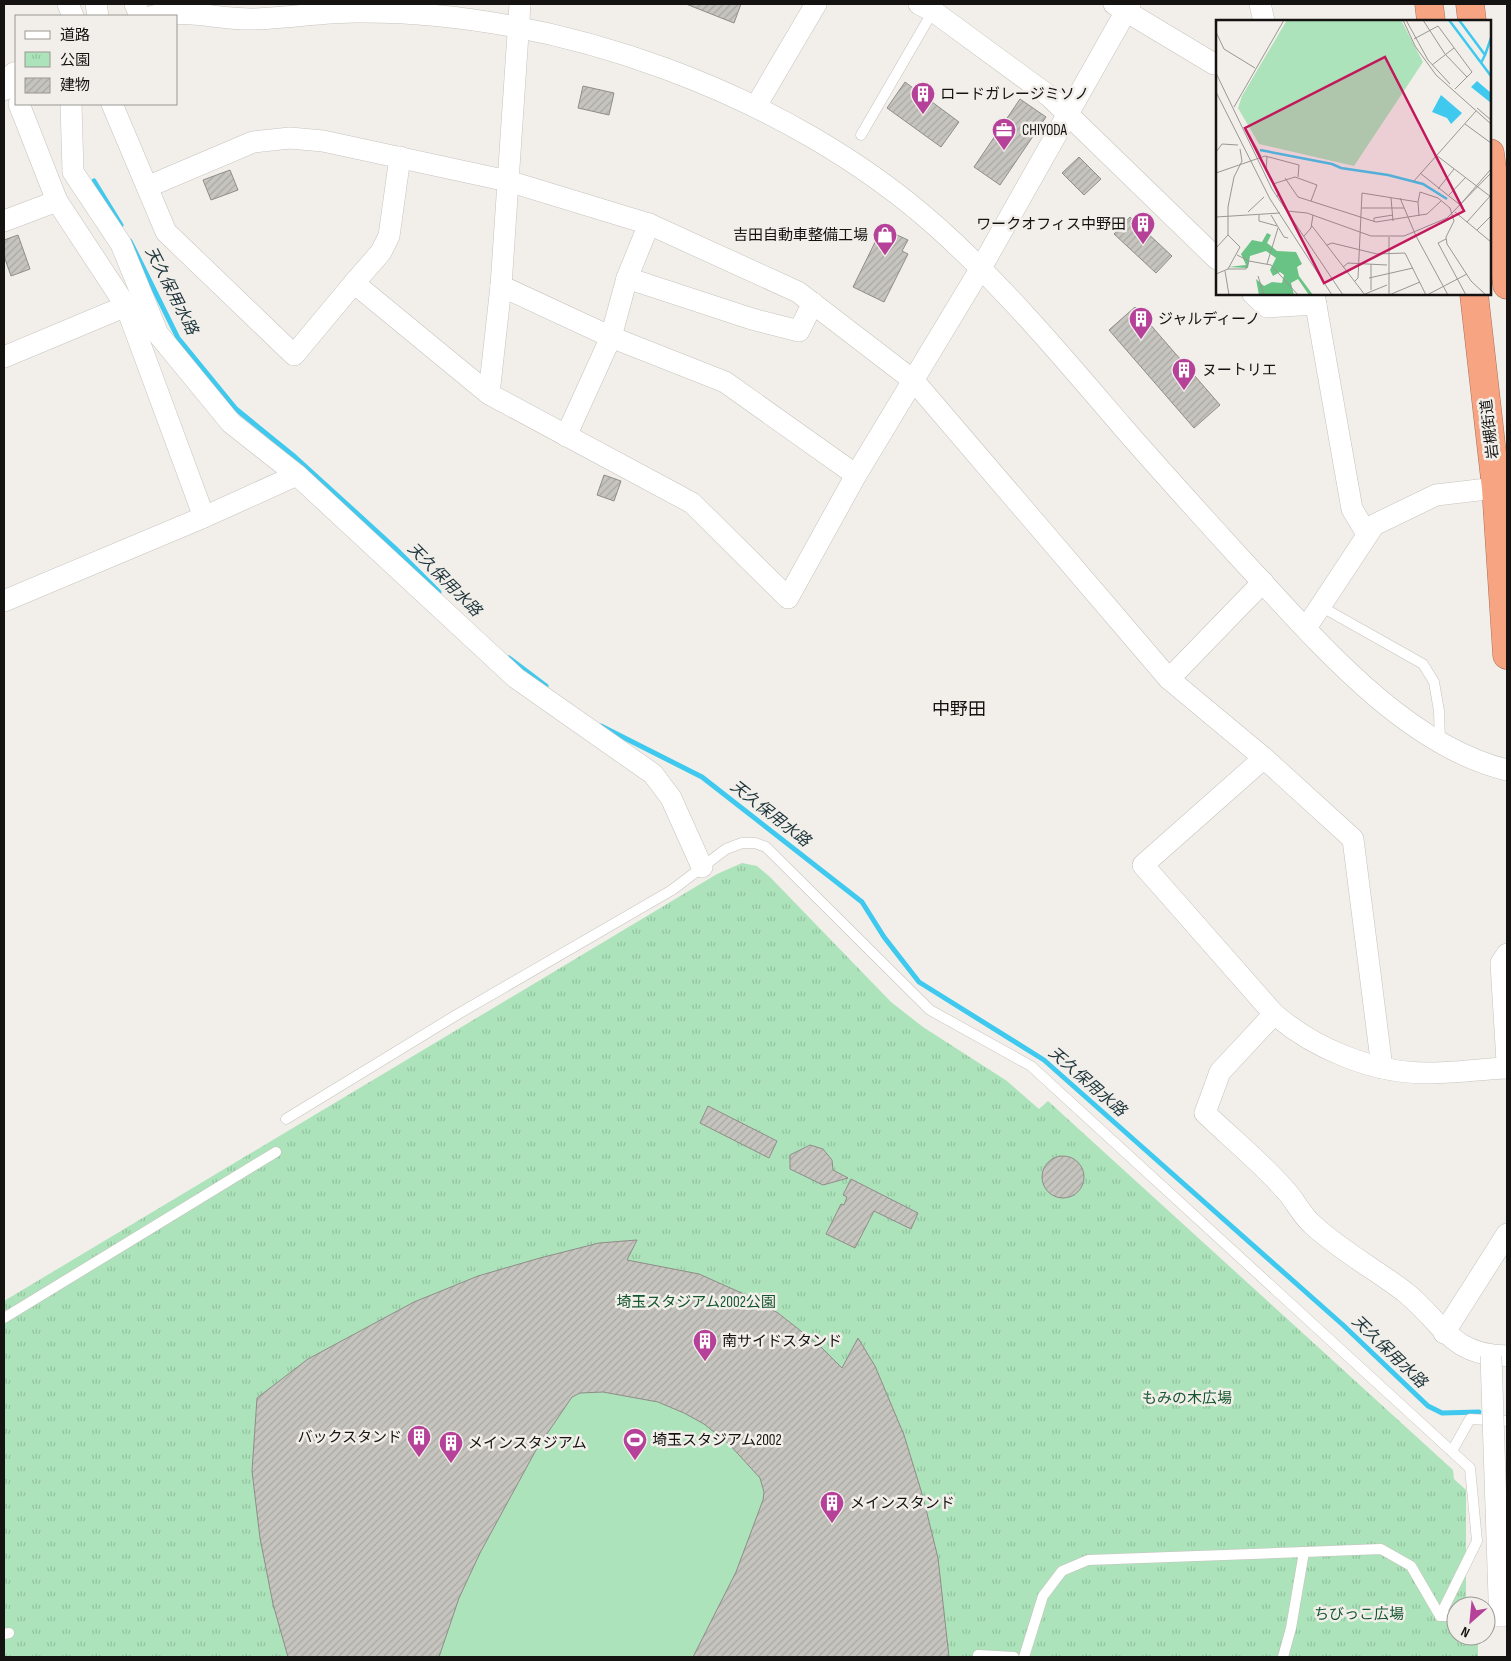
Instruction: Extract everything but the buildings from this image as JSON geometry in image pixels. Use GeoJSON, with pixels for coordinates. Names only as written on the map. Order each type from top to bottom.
{"type":"FeatureCollection","features":[{"type":"Feature","properties":{"kind":"highway"},"geometry":{"type":"LineString","coordinates":[[1429,4],[1431,20]]}},
{"type":"Feature","properties":{"kind":"highway"},"geometry":{"type":"LineString","coordinates":[[1470,4],[1472,20]]}},
{"type":"Feature","properties":{"kind":"highway"},"geometry":{"type":"LineString","coordinates":[[1491,161],[1507,285]]}},
{"type":"Feature","properties":{"kind":"highway","name":"岩槻街道"},"geometry":{"type":"LineString","coordinates":[[1474,295],[1496,488],[1507,655]]}},
{"type":"Feature","properties":{"kind":"street"},"geometry":{"type":"LineString","coordinates":[[490,394],[501,286],[520,4]]}},
{"type":"Feature","properties":{"kind":"street"},"geometry":{"type":"LineString","coordinates":[[756,106],[816,4]]}},
{"type":"Feature","properties":{"kind":"street"},"geometry":{"type":"LineString","coordinates":[[1260,4],[1264,20]]}},
{"type":"Feature","properties":{"kind":"street"},"geometry":{"type":"LineString","coordinates":[[354,283],[490,394],[692,502],[788,598],[856,476],[981,268],[1068,114],[1123,6],[1214,64],[1216,63]]}},
{"type":"Feature","properties":{"kind":"street"},"geometry":{"type":"LineString","coordinates":[[926,8],[1049,96],[1216,258]]}},
{"type":"Feature","properties":{"kind":"street"},"geometry":{"type":"LineString","coordinates":[[158,15],[174,12],[251,19],[355,12],[394,13],[519,28],[621,53],[709,85],[756,106],[856,165],[901,197],[981,268],[1036,326],[1165,476],[1350,673],[1405,719],[1440,742],[1501,768]]}},
{"type":"Feature","properties":{"kind":"street"},"geometry":{"type":"LineString","coordinates":[[21,105],[57,201],[126,306],[204,517]]}},
{"type":"Feature","properties":{"kind":"street"},"geometry":{"type":"LineString","coordinates":[[70,105],[73,172],[121,244],[158,334],[231,423],[297,475],[516,678],[653,774],[671,798],[702,867]]}},
{"type":"Feature","properties":{"kind":"street"},"geometry":{"type":"LineString","coordinates":[[112,105],[166,232],[294,355],[381,252],[389,236],[400,157]]}},
{"type":"Feature","properties":{"kind":"street"},"geometry":{"type":"LineString","coordinates":[[147,187],[253,142],[290,138],[323,141],[508,182],[649,224],[798,292],[914,381],[1169,679],[1264,758],[1352,839],[1382,1068]]}},
{"type":"Feature","properties":{"kind":"street"},"geometry":{"type":"LineString","coordinates":[[4,221],[57,201]]}},
{"type":"Feature","properties":{"kind":"street"},"geometry":{"type":"LineString","coordinates":[[566,436],[611,337],[627,278],[649,224]]}},
{"type":"Feature","properties":{"kind":"street"},"geometry":{"type":"LineString","coordinates":[[627,278],[752,319],[799,331],[813,303]]}},
{"type":"Feature","properties":{"kind":"street"},"geometry":{"type":"LineString","coordinates":[[501,286],[611,337],[725,382],[856,476]]}},
{"type":"Feature","properties":{"kind":"street"},"geometry":{"type":"LineString","coordinates":[[1254,295],[1267,308],[1315,299],[1352,509],[1367,534]]}},
{"type":"Feature","properties":{"kind":"street"},"geometry":{"type":"LineString","coordinates":[[4,357],[126,306]]}},
{"type":"Feature","properties":{"kind":"street"},"geometry":{"type":"LineString","coordinates":[[4,601],[204,517],[297,475]]}},
{"type":"Feature","properties":{"kind":"street"},"geometry":{"type":"LineString","coordinates":[[1306,628],[1374,525],[1436,495],[1496,488]]}},
{"type":"Feature","properties":{"kind":"street"},"geometry":{"type":"LineString","coordinates":[[1169,679],[1263,582]]}},
{"type":"Feature","properties":{"kind":"street"},"geometry":{"type":"LineString","coordinates":[[1264,758],[1143,865],[1274,1014],[1294,1031],[1328,1048],[1382,1068],[1426,1073],[1507,1068]]}},
{"type":"Feature","properties":{"kind":"street"},"geometry":{"type":"LineString","coordinates":[[1507,954],[1501,964],[1507,1062]]}},
{"type":"Feature","properties":{"kind":"street"},"geometry":{"type":"LineString","coordinates":[[1274,1014],[1220,1072],[1205,1113],[1287,1192],[1310,1223],[1328,1239],[1376,1270],[1408,1294],[1444,1333],[1462,1345],[1499,1356],[1498,1611]]}},
{"type":"Feature","properties":{"kind":"street"},"geometry":{"type":"LineString","coordinates":[[1444,1333],[1507,1234]]}},
{"type":"Feature","properties":{"kind":"lane"},"geometry":{"type":"LineString","coordinates":[[862,135],[926,8]]}},
{"type":"Feature","properties":{"kind":"lane"},"geometry":{"type":"LineString","coordinates":[[1320,606],[1423,664],[1434,682],[1439,711],[1440,742]]}},
{"type":"Feature","properties":{"kind":"lane"},"geometry":{"type":"LineString","coordinates":[[286,1119],[458,1014],[672,890],[726,849],[742,843],[755,843],[766,847],[930,1010],[1032,1066],[1470,1468],[1477,1541],[1440,1616]]}},
{"type":"Feature","properties":{"kind":"lane"},"geometry":{"type":"LineString","coordinates":[[4,1318],[276,1152]]}},
{"type":"Feature","properties":{"kind":"lane"},"geometry":{"type":"LineString","coordinates":[[1452,1451],[1470,1419],[1507,1420]]}},
{"type":"Feature","properties":{"kind":"lane"},"geometry":{"type":"LineString","coordinates":[[1024,1657],[1043,1596],[1062,1572],[1088,1560],[1381,1549],[1411,1566],[1440,1616]]}},
{"type":"Feature","properties":{"kind":"lane"},"geometry":{"type":"LineString","coordinates":[[1283,1657],[1291,1628],[1304,1552]]}},
{"type":"Feature","properties":{"kind":"lane"},"geometry":{"type":"LineString","coordinates":[[1440,1616],[1446,1616]]}},
{"type":"Feature","properties":{"kind":"lane"},"geometry":{"type":"LineString","coordinates":[[978,1655],[1014,1657]]}},
{"type":"Feature","properties":{"kind":"green space","name":"埼玉スタジアム2002公園"},"geometry":{"type":"Polygon","coordinates":[[[742,863],[757,866],[770,877],[891,1002],[923,1027],[1007,1081],[1039,1109],[1048,1101],[1453,1470],[1454,1479],[1466,1490],[1466,1596],[1446,1596],[1446,1646],[1478,1646],[1478,1657],[4,1657],[4,1301],[717,874],[742,863]]]}},
{"type":"Feature","properties":{"kind":"green space","name":"埼玉スタジアム2002"},"geometry":{"type":"Polygon","coordinates":[[[604,1256],[687,1271],[720,1282],[741,1292],[781,1316],[818,1346],[852,1378],[858,1624],[842,1657],[304,1657],[302,1653],[604,1256]]]}},
{"type":"Feature","properties":{"kind":"waterway","name":"天久保用水路"},"geometry":{"type":"LineString","coordinates":[[94,181],[121,225]]}},
{"type":"Feature","properties":{"kind":"waterway","name":"天久保用水路"},"geometry":{"type":"LineString","coordinates":[[130,241],[178,338],[236,409],[295,457],[396,549],[439,592]]}},
{"type":"Feature","properties":{"kind":"waterway","name":"天久保用水路"},"geometry":{"type":"LineString","coordinates":[[509,658],[546,686]]}},
{"type":"Feature","properties":{"kind":"waterway","name":"天久保用水路"},"geometry":{"type":"LineString","coordinates":[[601,726],[702,777],[862,902],[884,937],[919,982],[1044,1060],[1343,1325],[1428,1406],[1442,1413],[1479,1412]]}},
{"type":"Feature","properties":{"kind":"place","name":"ロードガレージミソノ"},"geometry":{"type":"Point","coordinates":[923,115]}},
{"type":"Feature","properties":{"kind":"place","name":"CHIYODA"},"geometry":{"type":"Point","coordinates":[1004,151]}},
{"type":"Feature","properties":{"kind":"place","name":"ワークオフィス中野田"},"geometry":{"type":"Point","coordinates":[1143,245]}},
{"type":"Feature","properties":{"kind":"place","name":"吉田自動車整備工場"},"geometry":{"type":"Point","coordinates":[885,256]}},
{"type":"Feature","properties":{"kind":"place","name":"ジャルディーノ"},"geometry":{"type":"Point","coordinates":[1141,340]}},
{"type":"Feature","properties":{"kind":"place","name":"ヌートリエ"},"geometry":{"type":"Point","coordinates":[1184,391]}},
{"type":"Feature","properties":{"kind":"place","name":"南サイドスタンド"},"geometry":{"type":"Point","coordinates":[705,1362]}},
{"type":"Feature","properties":{"kind":"place","name":"バックスタンド"},"geometry":{"type":"Point","coordinates":[419,1458]}},
{"type":"Feature","properties":{"kind":"place","name":"埼玉スタジアム2002"},"geometry":{"type":"Point","coordinates":[635,1461]}},
{"type":"Feature","properties":{"kind":"place","name":"メインスタジアム"},"geometry":{"type":"Point","coordinates":[451,1464]}},
{"type":"Feature","properties":{"kind":"place","name":"メインスタンド"},"geometry":{"type":"Point","coordinates":[832,1524]}},
{"type":"Feature","properties":{"kind":"district","name":"中野田"},"geometry":{"type":"Point","coordinates":[959,709]}},
{"type":"Feature","properties":{"kind":"park label","name":"もみの木広場"},"geometry":{"type":"Point","coordinates":[1187,1398]}},
{"type":"Feature","properties":{"kind":"park label","name":"ちびっこ広場"},"geometry":{"type":"Point","coordinates":[1359,1614]}}]}
